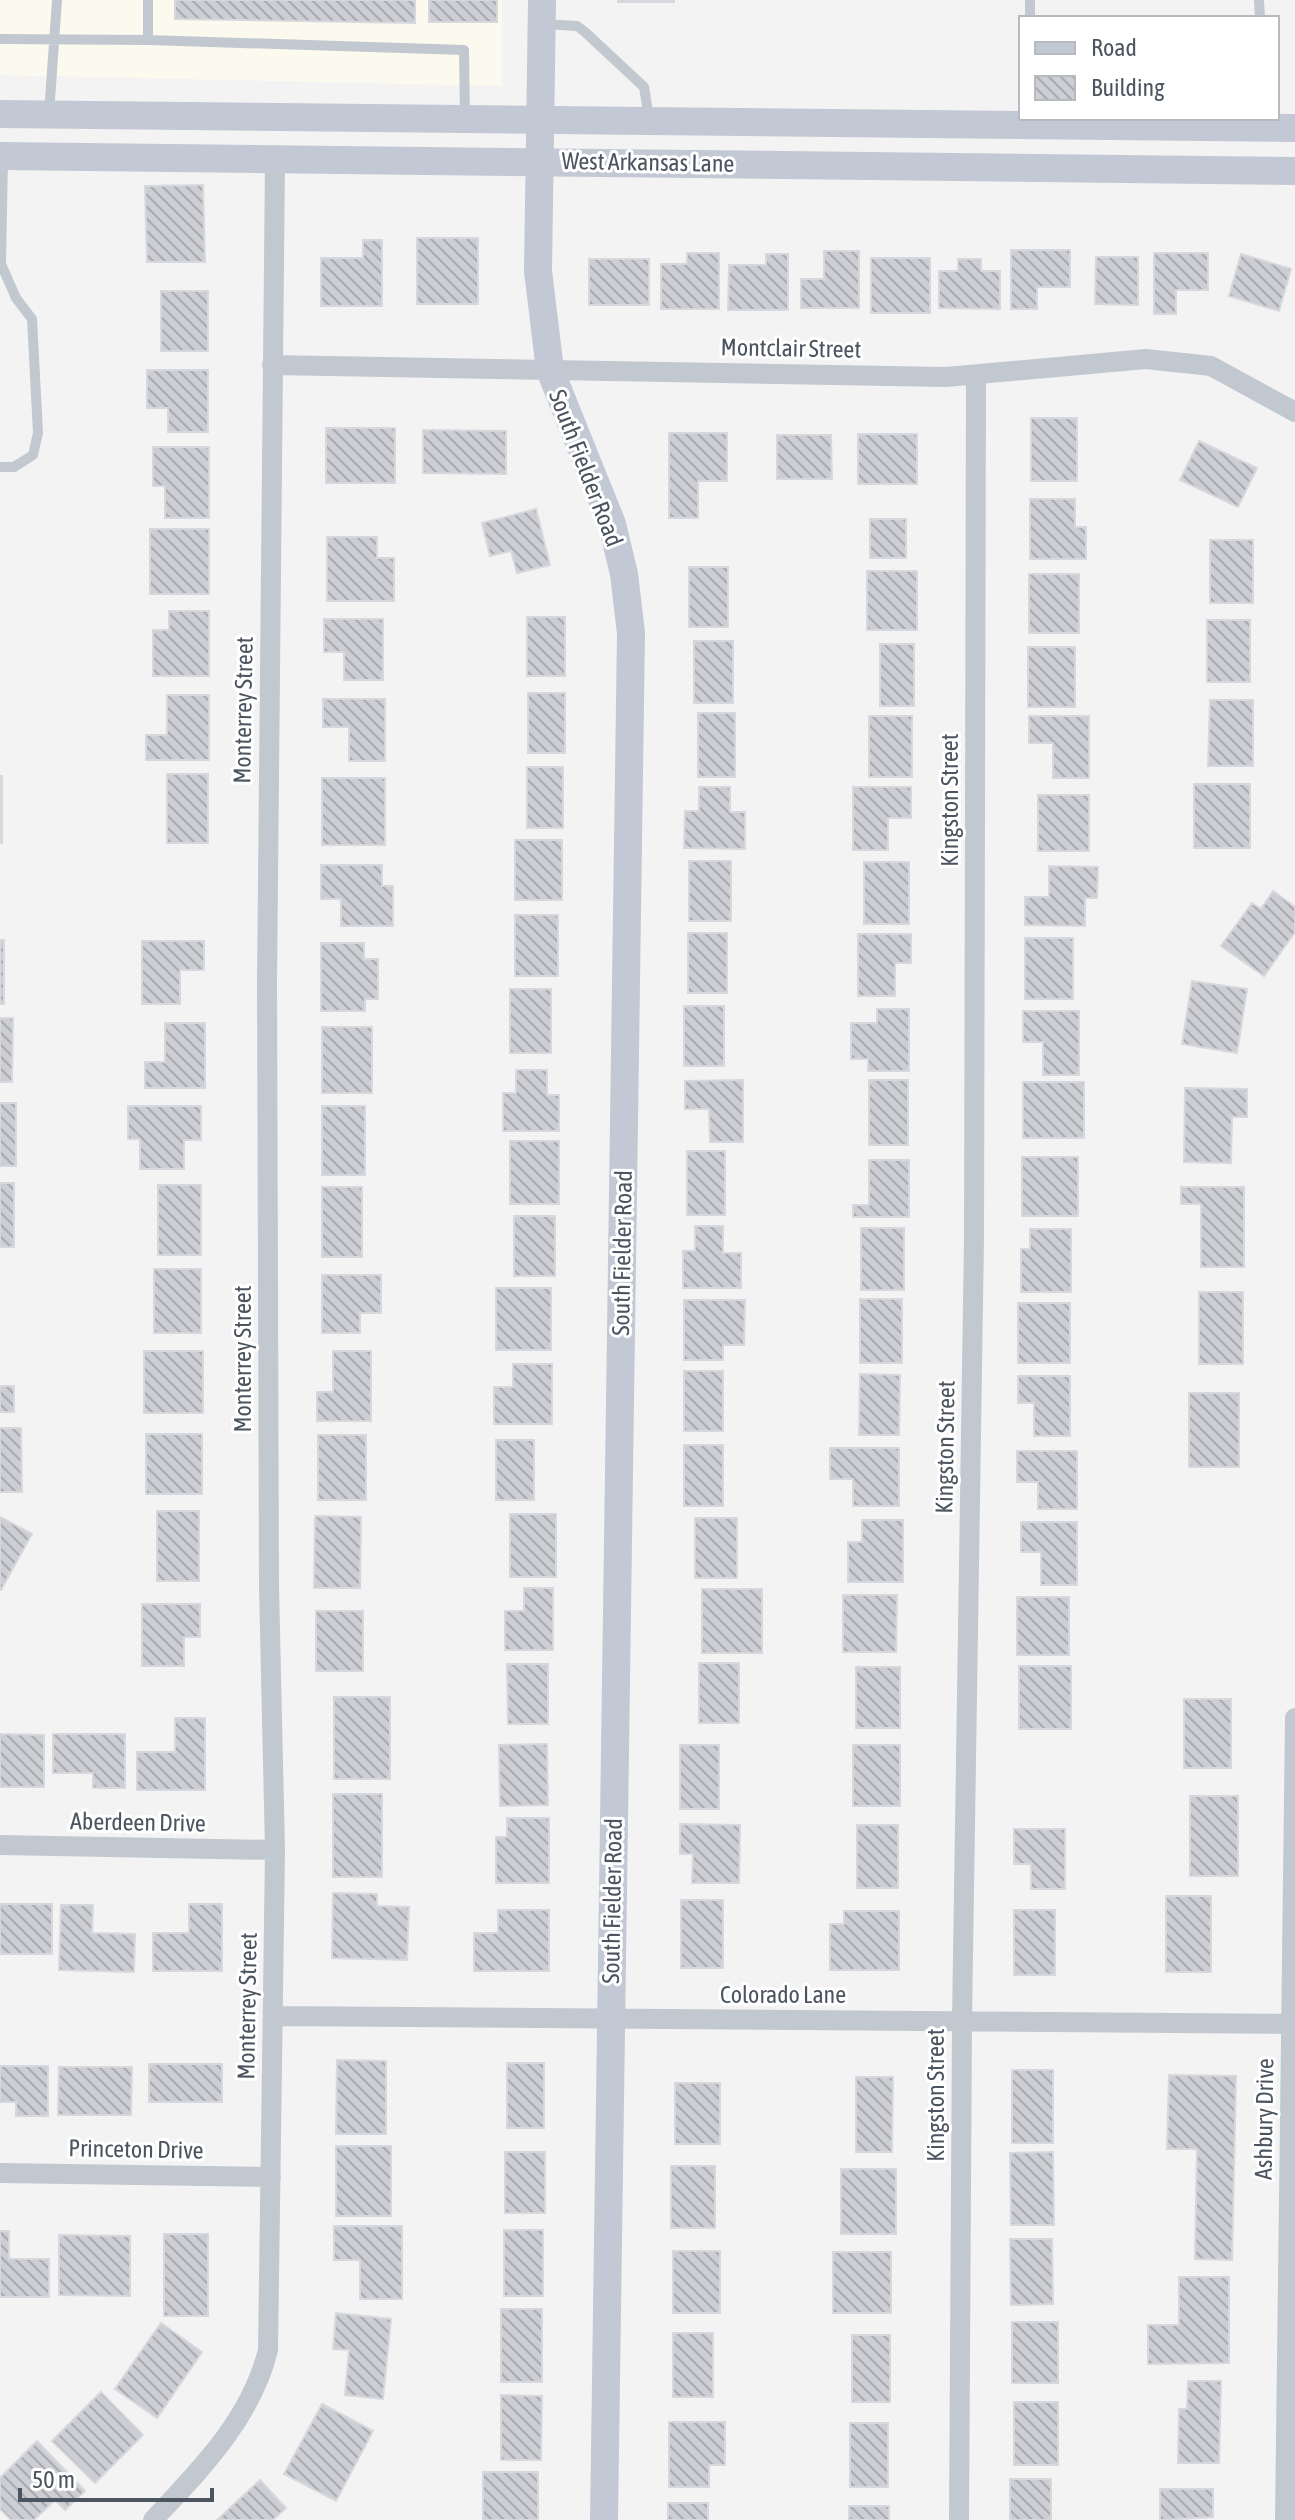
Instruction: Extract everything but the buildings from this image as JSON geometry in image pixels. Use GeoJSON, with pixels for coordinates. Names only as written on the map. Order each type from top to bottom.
{"type":"FeatureCollection","features":[{"type":"Feature","properties":{"kind":"main road","name":"South Fielder Road"},"geometry":{"type":"LineString","coordinates":[[542,12],[538,271],[550,370],[612,524],[631,633],[604,2520]]}},
{"type":"Feature","properties":{"kind":"main road","name":"West Arkansas Lane"},"geometry":{"type":"LineString","coordinates":[[0,114],[649,124],[1031,122],[1278,125]]}},
{"type":"Feature","properties":{"kind":"main road","name":"West Arkansas Lane"},"geometry":{"type":"LineString","coordinates":[[2,156],[1295,171]]}},
{"type":"Feature","properties":{"kind":"street","name":"Monterrey Street"},"geometry":{"type":"LineString","coordinates":[[153,2520],[207,2463],[248,2404],[261,2377],[268,2350],[275,1850],[269,1586],[267,982],[275,159]]}},
{"type":"Feature","properties":{"kind":"street","name":"Montclair Street"},"geometry":{"type":"LineString","coordinates":[[272,365],[976,375],[1146,359],[1211,366],[1295,412]]}},
{"type":"Feature","properties":{"kind":"street","name":"Kingston Street"},"geometry":{"type":"LineString","coordinates":[[959,2520],[962,2021],[974,1238],[976,375]]}},
{"type":"Feature","properties":{"kind":"street","name":"Ashbury Drive"},"geometry":{"type":"LineString","coordinates":[[1285,2520],[1292,2290],[1295,1718]]}},
{"type":"Feature","properties":{"kind":"street","name":"Aberdeen Drive"},"geometry":{"type":"LineString","coordinates":[[0,1845],[275,1850]]}},
{"type":"Feature","properties":{"kind":"street","name":"Colorado Lane"},"geometry":{"type":"LineString","coordinates":[[273,2016],[1292,2024]]}},
{"type":"Feature","properties":{"kind":"street","name":"Princeton Drive"},"geometry":{"type":"LineString","coordinates":[[0,2173],[271,2177]]}},
{"type":"Feature","properties":{"kind":"lane"},"geometry":{"type":"LineString","coordinates":[[49,115],[57,0]]}},
{"type":"Feature","properties":{"kind":"lane"},"geometry":{"type":"LineString","coordinates":[[148,0],[148,40]]}},
{"type":"Feature","properties":{"kind":"lane"},"geometry":{"type":"LineString","coordinates":[[542,12],[577,26],[634,78],[647,94],[649,124]]}},
{"type":"Feature","properties":{"kind":"lane"},"geometry":{"type":"LineString","coordinates":[[0,39],[148,40],[464,50],[465,121]]}},
{"type":"Feature","properties":{"kind":"lane"},"geometry":{"type":"LineString","coordinates":[[0,467],[14,467],[33,455],[38,433],[32,319],[16,298],[1,264],[2,156]]}},
{"type":"Feature","properties":{"kind":"shaded area"},"geometry":{"type":"Polygon","coordinates":[[[0,0],[502,0],[502,86],[0,75],[0,0]]]}}]}
